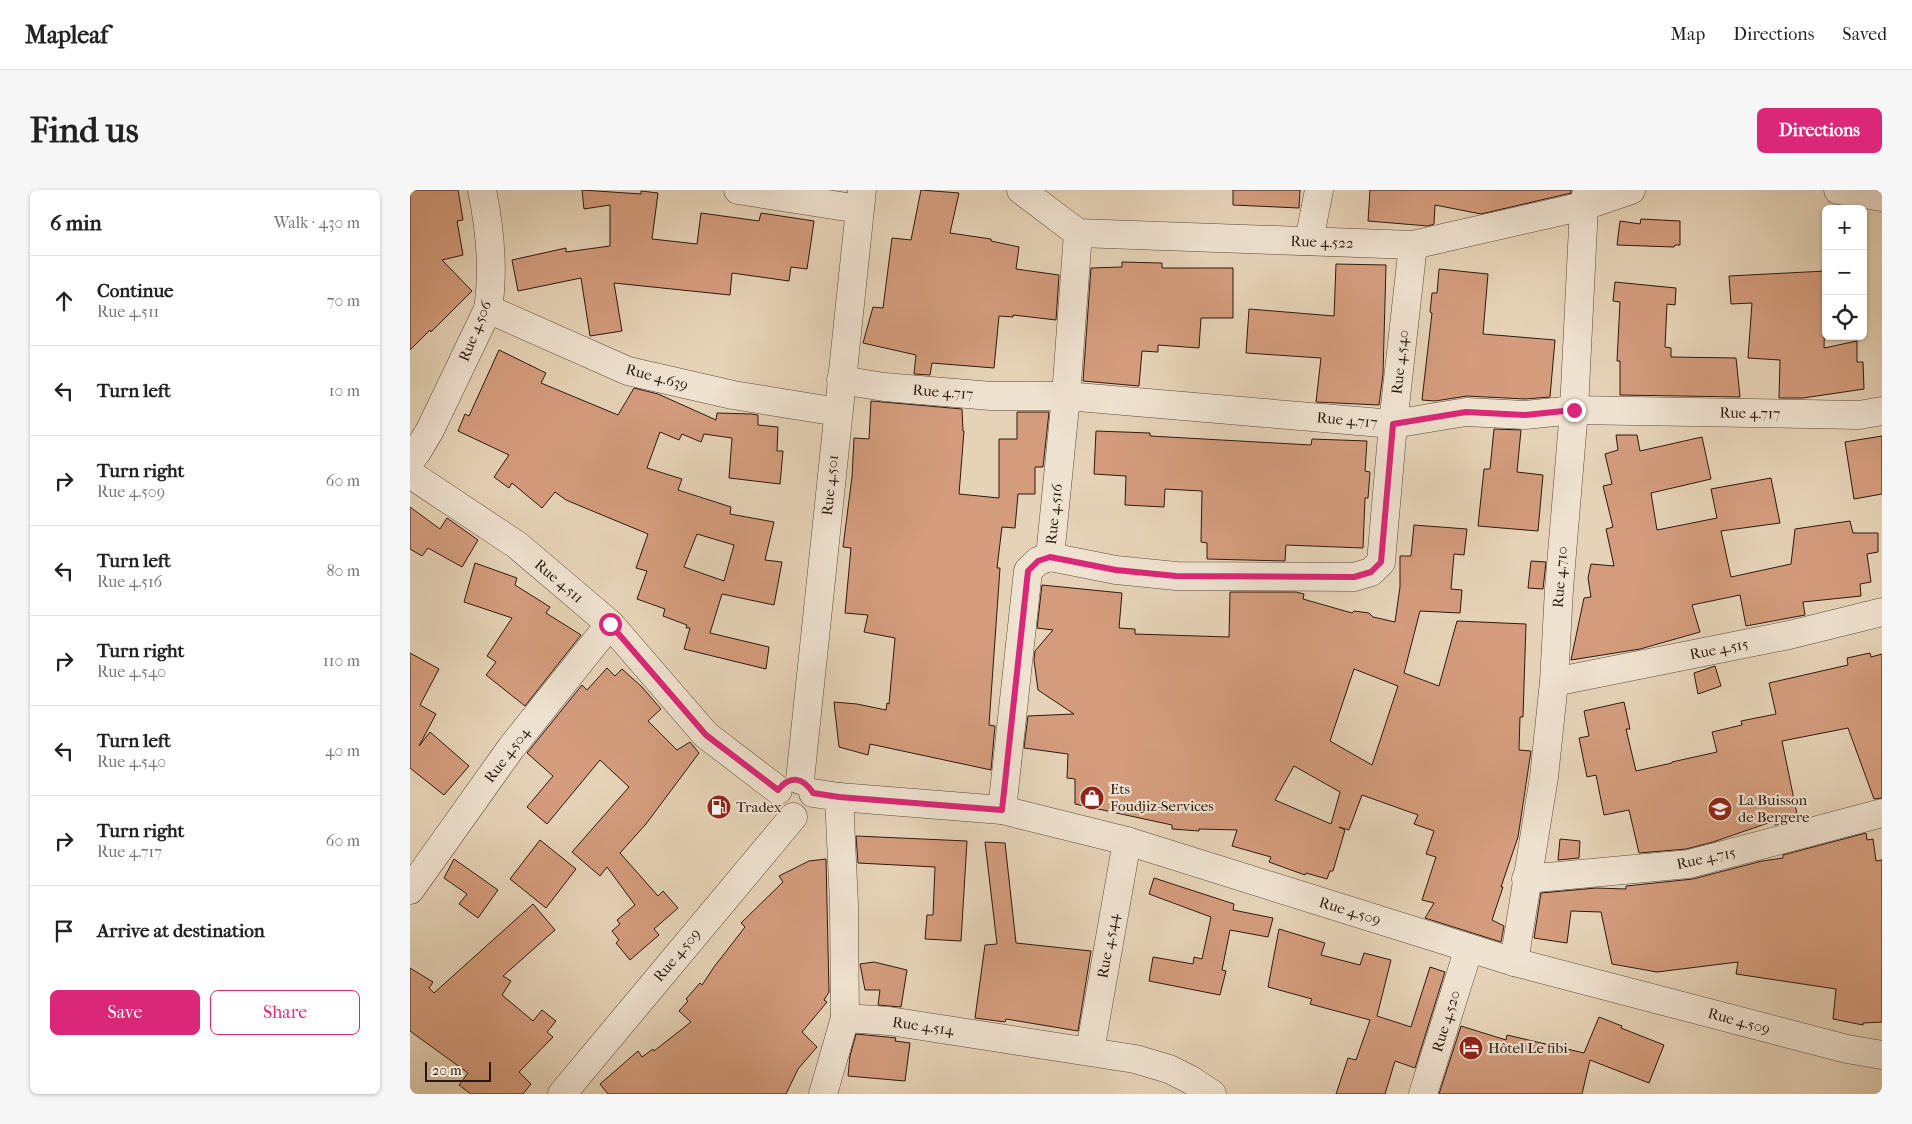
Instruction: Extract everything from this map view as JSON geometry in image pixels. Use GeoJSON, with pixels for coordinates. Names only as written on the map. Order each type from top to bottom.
{"type":"FeatureCollection","features":[{"type":"Feature","properties":{"kind":"street","name":"Rue 4.506"},"geometry":{"type":"LineString","coordinates":[[410,460],[430,430],[488,309],[491,261],[482,190]]}},
{"type":"Feature","properties":{"kind":"street"},"geometry":{"type":"LineString","coordinates":[[738,190],[860,199]]}},
{"type":"Feature","properties":{"kind":"street"},"geometry":{"type":"LineString","coordinates":[[1021,190],[1078,233]]}},
{"type":"Feature","properties":{"kind":"street"},"geometry":{"type":"LineString","coordinates":[[1309,241],[1319,190]]}},
{"type":"Feature","properties":{"kind":"street","name":"Rue 4.522"},"geometry":{"type":"LineString","coordinates":[[1078,233],[1414,245],[1585,198],[1631,190]]}},
{"type":"Feature","properties":{"kind":"street"},"geometry":{"type":"LineString","coordinates":[[1838,190],[1882,197]]}},
{"type":"Feature","properties":{"kind":"street","name":"Rue 4.710"},"geometry":{"type":"LineString","coordinates":[[1514,962],[1544,777],[1554,682],[1559,589],[1574,410],[1585,198]]}},
{"type":"Feature","properties":{"kind":"street","name":"Rue 4.501"},"geometry":{"type":"LineString","coordinates":[[808,790],[838,412],[860,199]]}},
{"type":"Feature","properties":{"kind":"street","name":"Rue 4.516"},"geometry":{"type":"LineString","coordinates":[[1002,810],[1028,571],[1038,561],[1050,557],[1066,396],[1078,233]]}},
{"type":"Feature","properties":{"kind":"street","name":"Rue 4.540"},"geometry":{"type":"LineString","coordinates":[[1050,557],[1116,570],[1176,576],[1354,577],[1371,572],[1381,562],[1393,424],[1414,245]]}},
{"type":"Feature","properties":{"kind":"street","name":"Rue 4.639"},"geometry":{"type":"LineString","coordinates":[[488,309],[636,374],[733,395],[838,412]]}},
{"type":"Feature","properties":{"kind":"street","name":"Rue 4.717"},"geometry":{"type":"LineString","coordinates":[[841,380],[884,388],[991,396],[1066,396],[1393,424],[1466,412],[1525,415],[1574,410],[1859,415],[1882,412]]}},
{"type":"Feature","properties":{"kind":"street","name":"Rue 4.511"},"geometry":{"type":"LineString","coordinates":[[410,474],[517,545],[610,624],[706,735],[808,790]]}},
{"type":"Feature","properties":{"kind":"street","name":"Rue 4.515"},"geometry":{"type":"LineString","coordinates":[[1554,682],[1788,635],[1882,612]]}},
{"type":"Feature","properties":{"kind":"street","name":"Rue 4.504"},"geometry":{"type":"LineString","coordinates":[[410,890],[510,748],[610,624]]}},
{"type":"Feature","properties":{"kind":"street"},"geometry":{"type":"LineString","coordinates":[[808,790],[844,904],[844,1018],[823,1094]]}},
{"type":"Feature","properties":{"kind":"street","name":"Rue 4.509"},"geometry":{"type":"LineString","coordinates":[[808,790],[1002,810],[1127,841],[1514,962],[1847,1049],[1882,1055]]}},
{"type":"Feature","properties":{"kind":"street","name":"Rue 4.509"},"geometry":{"type":"LineString","coordinates":[[566,1092],[793,817],[799,818],[806,815],[811,809],[814,801],[808,790]]}},
{"type":"Feature","properties":{"kind":"street","name":"Rue 4.715"},"geometry":{"type":"LineString","coordinates":[[1526,879],[1689,864],[1882,813]]}},
{"type":"Feature","properties":{"kind":"street","name":"Rue 4.544"},"geometry":{"type":"LineString","coordinates":[[1090,1051],[1127,841]]}},
{"type":"Feature","properties":{"kind":"street","name":"Rue 4.520"},"geometry":{"type":"LineString","coordinates":[[1423,1094],[1469,948]]}},
{"type":"Feature","properties":{"kind":"street","name":"Rue 4.514"},"geometry":{"type":"LineString","coordinates":[[844,1018],[889,1021],[1135,1059],[1169,1069],[1191,1080],[1212,1094]]}},
{"type":"Feature","properties":{"kind":"building"},"geometry":{"type":"Polygon","coordinates":[[[410,190],[458,190],[463,220],[457,221],[463,255],[442,260],[472,291],[410,350],[410,190]]]}},
{"type":"Feature","properties":{"kind":"building"},"geometry":{"type":"Polygon","coordinates":[[[582,190],[641,194],[641,191],[658,193],[652,239],[697,244],[701,213],[759,221],[761,213],[814,221],[807,269],[791,267],[789,281],[732,273],[730,295],[614,283],[622,331],[590,336],[581,278],[518,291],[512,260],[566,248],[566,252],[610,246],[610,205],[584,209],[582,190]]]}},
{"type":"Feature","properties":{"kind":"building"},"geometry":{"type":"Polygon","coordinates":[[[921,190],[959,193],[950,233],[991,239],[991,241],[1019,247],[1016,269],[1059,275],[1056,320],[1013,315],[1013,317],[999,316],[994,368],[932,363],[930,375],[914,374],[916,355],[863,343],[873,307],[883,308],[892,238],[911,240],[921,190]]]}},
{"type":"Feature","properties":{"kind":"building"},"geometry":{"type":"Polygon","coordinates":[[[1233,190],[1300,190],[1299,208],[1233,205],[1233,190]]]}},
{"type":"Feature","properties":{"kind":"building"},"geometry":{"type":"Polygon","coordinates":[[[1370,190],[1571,190],[1571,193],[1481,214],[1435,205],[1434,224],[1428,226],[1368,221],[1370,190]]]}},
{"type":"Feature","properties":{"kind":"building"},"geometry":{"type":"Polygon","coordinates":[[[1641,219],[1680,221],[1680,245],[1675,245],[1674,247],[1617,245],[1620,221],[1640,224],[1641,219]]]}},
{"type":"Feature","properties":{"kind":"building"},"geometry":{"type":"Polygon","coordinates":[[[1122,262],[1162,263],[1162,268],[1233,268],[1233,318],[1201,318],[1199,348],[1158,345],[1158,352],[1142,351],[1139,386],[1083,381],[1091,268],[1122,267],[1122,262]]]}},
{"type":"Feature","properties":{"kind":"building"},"geometry":{"type":"Polygon","coordinates":[[[1336,264],[1386,265],[1383,374],[1379,405],[1316,402],[1321,358],[1246,353],[1249,309],[1334,316],[1336,264]]]}},
{"type":"Feature","properties":{"kind":"building"},"geometry":{"type":"Polygon","coordinates":[[[1439,269],[1488,274],[1483,334],[1555,340],[1550,397],[1525,399],[1467,396],[1435,401],[1422,400],[1432,313],[1430,312],[1432,293],[1437,293],[1439,269]]]}},
{"type":"Feature","properties":{"kind":"building"},"geometry":{"type":"Polygon","coordinates":[[[1822,271],[1822,340],[1824,340],[1824,348],[1857,341],[1857,362],[1863,362],[1864,389],[1803,398],[1779,398],[1780,360],[1748,358],[1752,303],[1731,304],[1729,276],[1822,271]]]}},
{"type":"Feature","properties":{"kind":"building"},"geometry":{"type":"Polygon","coordinates":[[[1615,282],[1676,288],[1675,305],[1667,304],[1665,347],[1671,348],[1671,357],[1736,358],[1740,397],[1620,395],[1620,361],[1617,361],[1620,302],[1613,301],[1615,282]]]}},
{"type":"Feature","properties":{"kind":"building"},"geometry":{"type":"Polygon","coordinates":[[[499,350],[546,373],[541,383],[618,415],[634,388],[658,394],[716,420],[717,413],[751,414],[758,415],[758,425],[778,427],[777,451],[783,451],[780,484],[729,478],[732,438],[704,434],[701,442],[682,434],[679,440],[660,432],[647,468],[682,479],[678,490],[731,507],[730,514],[774,522],[765,560],[782,562],[774,605],[722,594],[710,633],[769,647],[766,669],[684,649],[690,628],[686,628],[687,625],[663,616],[665,609],[637,599],[647,571],[636,568],[648,534],[566,500],[555,492],[542,508],[512,483],[509,488],[494,477],[509,455],[458,431],[465,414],[469,416],[499,350]],[[697,534],[684,567],[724,581],[734,545],[697,534]]]}},
{"type":"Feature","properties":{"kind":"building"},"geometry":{"type":"Polygon","coordinates":[[[871,401],[962,409],[964,431],[959,494],[999,498],[999,439],[1017,439],[1017,412],[1049,412],[1043,467],[1035,467],[1035,494],[1018,494],[1015,528],[1002,527],[997,568],[1000,568],[989,725],[995,726],[991,770],[870,744],[868,755],[839,747],[834,702],[857,704],[886,710],[887,703],[889,704],[895,638],[864,632],[868,615],[845,613],[851,548],[843,547],[852,477],[854,438],[869,439],[871,401]]]}},
{"type":"Feature","properties":{"kind":"building"},"geometry":{"type":"Polygon","coordinates":[[[1494,429],[1521,430],[1517,472],[1543,475],[1538,531],[1478,526],[1484,469],[1490,469],[1494,429]]]}},
{"type":"Feature","properties":{"kind":"building"},"geometry":{"type":"Polygon","coordinates":[[[1096,431],[1150,433],[1150,436],[1311,445],[1312,439],[1367,441],[1365,471],[1370,472],[1368,498],[1365,498],[1363,548],[1286,545],[1285,561],[1207,559],[1207,543],[1201,542],[1202,491],[1165,489],[1164,507],[1125,505],[1126,476],[1094,474],[1096,431]]]}},
{"type":"Feature","properties":{"kind":"building"},"geometry":{"type":"Polygon","coordinates":[[[1616,435],[1637,435],[1640,451],[1702,437],[1711,479],[1651,493],[1657,530],[1717,518],[1711,489],[1771,478],[1780,523],[1721,531],[1731,577],[1791,564],[1795,529],[1850,521],[1853,533],[1878,533],[1878,552],[1867,554],[1871,582],[1860,584],[1861,596],[1803,602],[1805,615],[1746,626],[1740,595],[1692,605],[1700,632],[1640,649],[1571,660],[1584,598],[1591,597],[1588,578],[1591,564],[1614,566],[1606,529],[1613,527],[1603,486],[1612,484],[1605,454],[1618,450],[1616,435]]]}},
{"type":"Feature","properties":{"kind":"building"},"geometry":{"type":"Polygon","coordinates":[[[1882,436],[1882,494],[1854,499],[1845,442],[1882,436]]]}},
{"type":"Feature","properties":{"kind":"building"},"geometry":{"type":"Polygon","coordinates":[[[410,507],[440,529],[447,518],[478,540],[462,567],[428,548],[422,556],[410,549],[410,507]]]}},
{"type":"Feature","properties":{"kind":"building"},"geometry":{"type":"Polygon","coordinates":[[[1414,525],[1467,529],[1464,555],[1454,554],[1451,589],[1462,590],[1460,613],[1420,611],[1404,673],[1439,686],[1457,621],[1526,624],[1523,717],[1520,717],[1519,750],[1531,751],[1518,837],[1492,920],[1504,926],[1501,942],[1425,918],[1434,903],[1422,900],[1436,857],[1426,854],[1434,831],[1414,824],[1418,815],[1362,795],[1349,830],[1339,827],[1345,830],[1333,871],[1330,871],[1327,879],[1306,873],[1305,875],[1269,862],[1271,857],[1232,846],[1237,830],[1199,829],[1199,831],[1172,829],[1172,825],[1075,804],[1075,779],[1067,778],[1068,754],[1024,748],[1028,716],[1074,714],[1038,690],[1034,660],[1035,651],[1053,630],[1037,628],[1042,585],[1122,593],[1119,628],[1135,629],[1135,634],[1229,637],[1230,592],[1296,592],[1304,594],[1303,599],[1352,613],[1354,611],[1369,613],[1373,617],[1395,622],[1400,587],[1400,556],[1411,556],[1414,525]],[[1354,669],[1330,741],[1372,765],[1398,686],[1354,669]],[[1294,766],[1275,800],[1331,824],[1340,792],[1294,766]]]}},
{"type":"Feature","properties":{"kind":"building"},"geometry":{"type":"Polygon","coordinates":[[[1531,561],[1546,562],[1543,589],[1528,588],[1531,561]]]}},
{"type":"Feature","properties":{"kind":"building"},"geometry":{"type":"Polygon","coordinates":[[[475,563],[517,578],[515,585],[550,607],[546,613],[581,635],[525,706],[486,675],[496,662],[487,656],[512,618],[464,602],[475,563]]]}},
{"type":"Feature","properties":{"kind":"building"},"geometry":{"type":"Polygon","coordinates":[[[410,653],[439,669],[420,705],[436,714],[419,746],[430,732],[469,766],[444,795],[410,768],[410,653]]]}},
{"type":"Feature","properties":{"kind":"building"},"geometry":{"type":"Polygon","coordinates":[[[1870,653],[1871,657],[1882,654],[1882,798],[1874,799],[1848,728],[1782,741],[1798,819],[1775,825],[1774,821],[1713,842],[1686,849],[1639,853],[1629,810],[1604,815],[1596,775],[1587,777],[1579,738],[1589,736],[1584,711],[1624,702],[1630,729],[1626,729],[1636,771],[1717,752],[1712,732],[1742,725],[1741,721],[1776,714],[1769,683],[1848,665],[1847,658],[1870,653]]]}},
{"type":"Feature","properties":{"kind":"building"},"geometry":{"type":"Polygon","coordinates":[[[1715,666],[1721,686],[1698,694],[1694,673],[1715,666]]]}},
{"type":"Feature","properties":{"kind":"building"},"geometry":{"type":"Polygon","coordinates":[[[607,668],[615,676],[622,669],[642,687],[661,709],[648,721],[677,750],[690,742],[699,753],[646,824],[620,853],[658,896],[663,891],[678,908],[654,929],[659,935],[630,960],[616,943],[619,940],[612,931],[620,924],[617,920],[635,905],[607,867],[600,876],[572,852],[629,787],[600,760],[547,824],[527,807],[553,776],[527,753],[582,685],[587,690],[607,668]]]}},
{"type":"Feature","properties":{"kind":"building"},"geometry":{"type":"Polygon","coordinates":[[[1866,833],[1867,840],[1873,839],[1876,861],[1882,860],[1882,1022],[1863,1023],[1863,1025],[1833,1019],[1836,989],[1736,974],[1738,962],[1657,972],[1612,964],[1601,912],[1571,911],[1567,943],[1534,938],[1541,893],[1596,888],[1626,889],[1626,886],[1693,879],[1762,861],[1783,858],[1783,855],[1866,833]]]}},
{"type":"Feature","properties":{"kind":"building"},"geometry":{"type":"Polygon","coordinates":[[[856,836],[967,841],[961,941],[925,939],[927,915],[933,915],[935,867],[858,863],[856,836]]]}},
{"type":"Feature","properties":{"kind":"building"},"geometry":{"type":"Polygon","coordinates":[[[1560,839],[1580,841],[1579,858],[1558,860],[1560,839]]]}},
{"type":"Feature","properties":{"kind":"building"},"geometry":{"type":"Polygon","coordinates":[[[540,840],[576,869],[546,908],[510,879],[540,840]]]}},
{"type":"Feature","properties":{"kind":"building"},"geometry":{"type":"Polygon","coordinates":[[[985,842],[1005,843],[1016,943],[1091,951],[1078,1031],[1006,1019],[1005,1022],[975,1018],[985,945],[997,944],[985,842]]]}},
{"type":"Feature","properties":{"kind":"building"},"geometry":{"type":"Polygon","coordinates":[[[454,859],[498,890],[478,918],[459,904],[467,894],[444,878],[454,859]]]}},
{"type":"Feature","properties":{"kind":"building"},"geometry":{"type":"Polygon","coordinates":[[[826,859],[829,992],[824,1000],[827,1002],[802,1032],[817,1047],[798,1069],[786,1094],[608,1094],[600,1084],[638,1051],[642,1057],[653,1049],[654,1051],[691,1022],[679,1011],[688,1001],[686,999],[700,983],[702,985],[745,927],[741,923],[783,882],[779,876],[809,861],[826,859]]]}},
{"type":"Feature","properties":{"kind":"building"},"geometry":{"type":"Polygon","coordinates":[[[1154,878],[1234,904],[1233,910],[1273,918],[1268,937],[1230,930],[1222,970],[1226,971],[1220,995],[1149,981],[1153,957],[1193,964],[1194,957],[1202,959],[1211,917],[1149,894],[1154,878]]]}},
{"type":"Feature","properties":{"kind":"building"},"geometry":{"type":"Polygon","coordinates":[[[533,904],[555,930],[503,976],[511,981],[502,995],[533,1021],[542,1010],[556,1021],[547,1032],[553,1037],[519,1072],[531,1084],[523,1094],[471,1094],[459,1085],[468,1073],[410,1031],[410,968],[433,982],[429,988],[434,993],[533,904]]]}},
{"type":"Feature","properties":{"kind":"building"},"geometry":{"type":"Polygon","coordinates":[[[1279,929],[1325,943],[1321,955],[1360,965],[1364,953],[1391,960],[1377,1016],[1411,1027],[1430,967],[1445,972],[1415,1068],[1395,1061],[1385,1094],[1336,1094],[1348,1058],[1356,1060],[1370,1020],[1310,1004],[1312,999],[1268,987],[1279,929]]]}},
{"type":"Feature","properties":{"kind":"building"},"geometry":{"type":"Polygon","coordinates":[[[874,962],[907,970],[901,1007],[878,1005],[880,990],[865,990],[860,964],[874,962]]]}},
{"type":"Feature","properties":{"kind":"building"},"geometry":{"type":"Polygon","coordinates":[[[1599,1017],[1664,1045],[1649,1083],[1590,1060],[1582,1094],[1439,1094],[1461,1026],[1506,1040],[1507,1035],[1584,1053],[1599,1017]]]}},
{"type":"Feature","properties":{"kind":"building"},"geometry":{"type":"Polygon","coordinates":[[[856,1034],[896,1038],[895,1041],[910,1043],[905,1081],[848,1076],[850,1056],[856,1034]]]}},
{"type":"Feature","properties":{"kind":"place","name":"Ets Foudjiz-Services"},"geometry":{"type":"Point","coordinates":[1092,798]}},
{"type":"Feature","properties":{"kind":"place","name":"Tradex"},"geometry":{"type":"Point","coordinates":[719,807]}},
{"type":"Feature","properties":{"kind":"place","name":"La Buisson de Bergere"},"geometry":{"type":"Point","coordinates":[1720,809]}},
{"type":"Feature","properties":{"kind":"place","name":"Hôtel Le fibi"},"geometry":{"type":"Point","coordinates":[1471,1048]}},
{"type":"Feature","properties":{"kind":"route"},"geometry":{"type":"LineString","coordinates":[[610,624],[706,735],[741,764],[778,790],[783,784],[791,780],[800,780],[808,785],[813,793],[839,797],[1002,810],[1028,571],[1038,561],[1050,557],[1116,570],[1176,576],[1354,577],[1371,572],[1381,562],[1393,424],[1466,412],[1525,415],[1574,410]]}}]}
